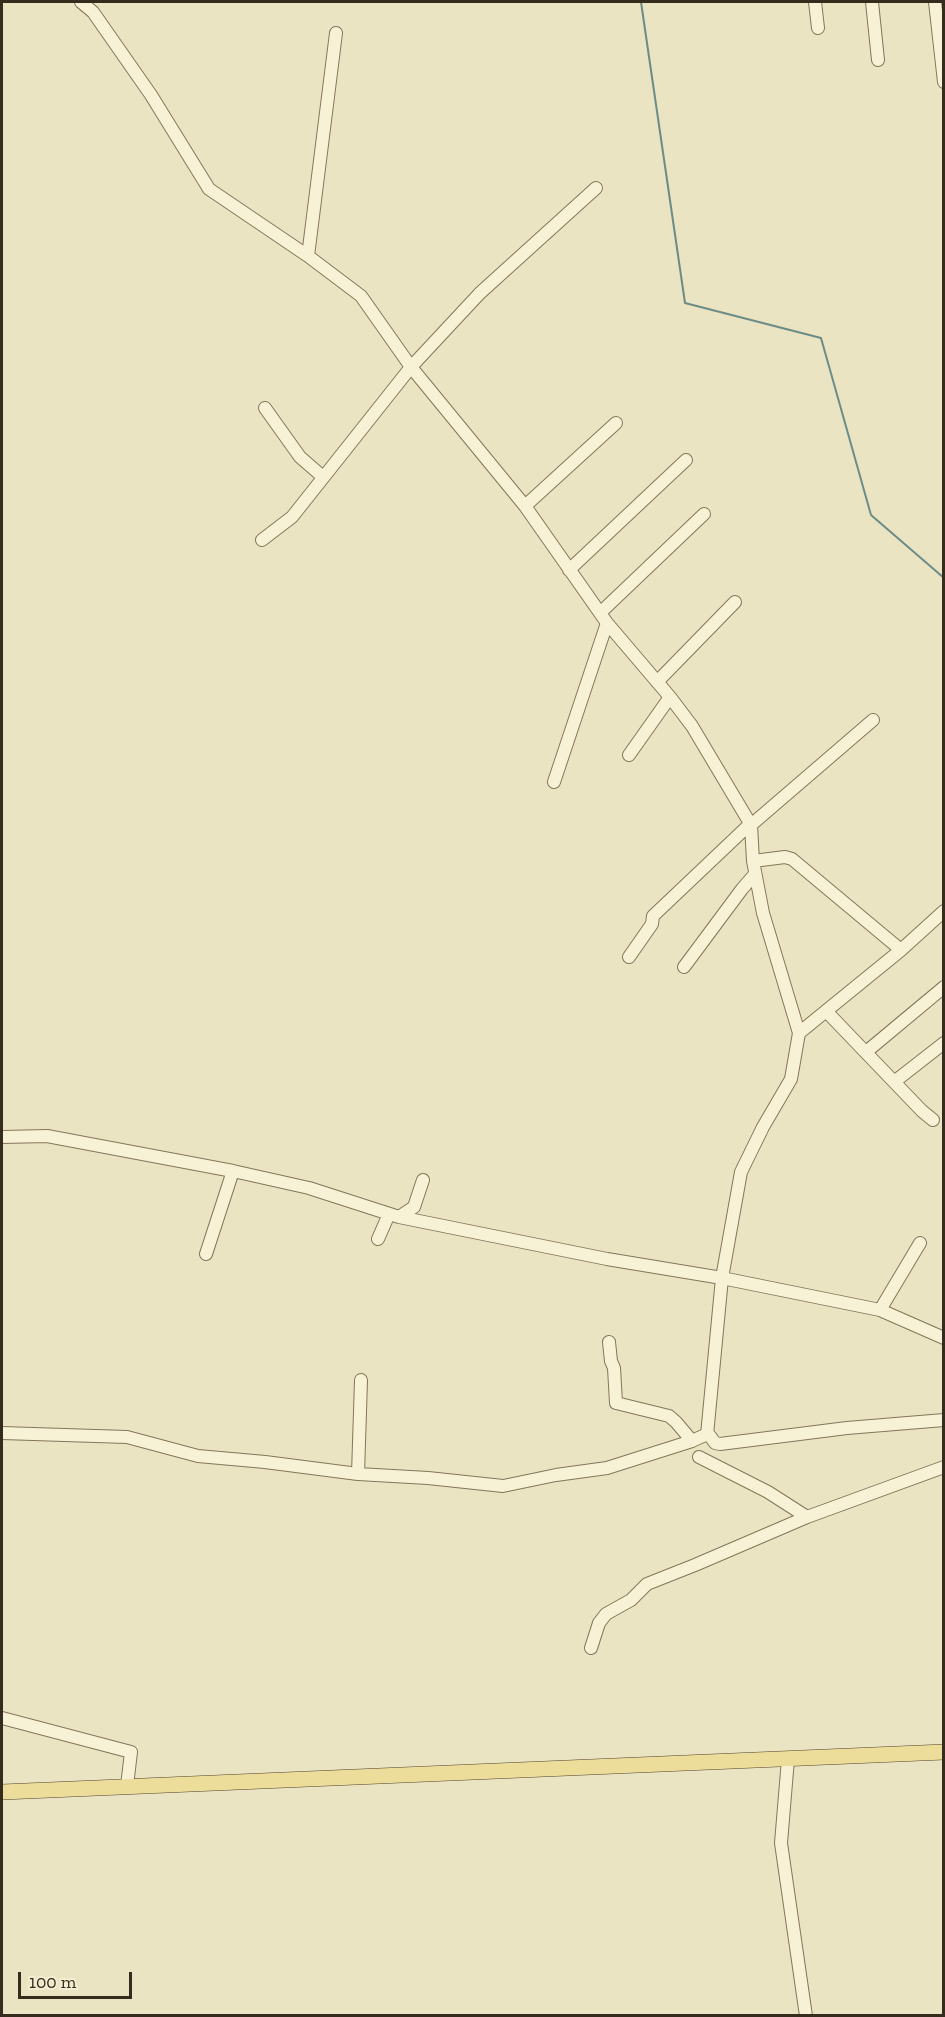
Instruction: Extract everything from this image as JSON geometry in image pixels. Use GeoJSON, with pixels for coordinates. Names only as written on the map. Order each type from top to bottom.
{"type":"FeatureCollection","features":[{"type":"Feature","properties":{"kind":"main road"},"geometry":{"type":"LineString","coordinates":[[2,1792],[944,1752]]}},
{"type":"Feature","properties":{"kind":"street"},"geometry":{"type":"LineString","coordinates":[[81,2],[93,12],[151,95],[209,189],[308,256],[361,296],[411,367],[525,506],[603,618],[692,726],[751,824],[753,861],[763,913],[799,1033],[790,1080],[741,1172],[722,1278],[707,1435]]}},
{"type":"Feature","properties":{"kind":"street"},"geometry":{"type":"LineString","coordinates":[[814,2],[818,28]]}},
{"type":"Feature","properties":{"kind":"street"},"geometry":{"type":"LineString","coordinates":[[872,2],[878,60]]}},
{"type":"Feature","properties":{"kind":"street"},"geometry":{"type":"LineString","coordinates":[[934,2],[944,82]]}},
{"type":"Feature","properties":{"kind":"street"},"geometry":{"type":"LineString","coordinates":[[308,256],[336,33]]}},
{"type":"Feature","properties":{"kind":"street"},"geometry":{"type":"LineString","coordinates":[[262,540],[292,517],[411,367],[480,293],[596,188]]}},
{"type":"Feature","properties":{"kind":"street"},"geometry":{"type":"LineString","coordinates":[[265,408],[300,458],[323,477]]}},
{"type":"Feature","properties":{"kind":"street"},"geometry":{"type":"LineString","coordinates":[[525,506],[616,423]]}},
{"type":"Feature","properties":{"kind":"street"},"geometry":{"type":"LineString","coordinates":[[570,570],[686,460]]}},
{"type":"Feature","properties":{"kind":"street"},"geometry":{"type":"LineString","coordinates":[[554,782],[603,618],[704,514]]}},
{"type":"Feature","properties":{"kind":"street"},"geometry":{"type":"LineString","coordinates":[[657,682],[735,602]]}},
{"type":"Feature","properties":{"kind":"street"},"geometry":{"type":"LineString","coordinates":[[629,755],[670,697]]}},
{"type":"Feature","properties":{"kind":"street"},"geometry":{"type":"LineString","coordinates":[[629,957],[652,924],[652,916],[751,824],[873,720]]}},
{"type":"Feature","properties":{"kind":"street"},"geometry":{"type":"LineString","coordinates":[[753,861],[792,859],[901,950]]}},
{"type":"Feature","properties":{"kind":"street"},"geometry":{"type":"LineString","coordinates":[[684,967],[755,874]]}},
{"type":"Feature","properties":{"kind":"street"},"geometry":{"type":"LineString","coordinates":[[799,1033],[901,950],[944,911]]}},
{"type":"Feature","properties":{"kind":"street"},"geometry":{"type":"LineString","coordinates":[[866,1052],[944,987]]}},
{"type":"Feature","properties":{"kind":"street"},"geometry":{"type":"LineString","coordinates":[[826,1011],[933,1120]]}},
{"type":"Feature","properties":{"kind":"street"},"geometry":{"type":"LineString","coordinates":[[894,1082],[944,1043]]}},
{"type":"Feature","properties":{"kind":"street"},"geometry":{"type":"LineString","coordinates":[[2,1137],[47,1136],[233,1171],[309,1188],[394,1216],[880,1310],[944,1338]]}},
{"type":"Feature","properties":{"kind":"street"},"geometry":{"type":"LineString","coordinates":[[206,1254],[233,1171]]}},
{"type":"Feature","properties":{"kind":"street"},"geometry":{"type":"LineString","coordinates":[[378,1239],[394,1216],[414,1207],[423,1180]]}},
{"type":"Feature","properties":{"kind":"street"},"geometry":{"type":"LineString","coordinates":[[880,1310],[920,1243]]}},
{"type":"Feature","properties":{"kind":"street"},"geometry":{"type":"LineString","coordinates":[[609,1342],[614,1368],[616,1403],[669,1416],[692,1442]]}},
{"type":"Feature","properties":{"kind":"street"},"geometry":{"type":"LineString","coordinates":[[358,1474],[362,1380]]}},
{"type":"Feature","properties":{"kind":"street"},"geometry":{"type":"LineString","coordinates":[[707,1435],[720,1444],[847,1428],[944,1420]]}},
{"type":"Feature","properties":{"kind":"street"},"geometry":{"type":"LineString","coordinates":[[2,1433],[127,1437],[198,1456],[358,1474],[503,1486],[556,1474],[607,1468],[692,1442],[707,1435]]}},
{"type":"Feature","properties":{"kind":"street"},"geometry":{"type":"LineString","coordinates":[[699,1457],[768,1492],[807,1517]]}},
{"type":"Feature","properties":{"kind":"street"},"geometry":{"type":"LineString","coordinates":[[591,1648],[600,1623],[606,1614],[631,1600],[647,1584],[807,1517],[944,1467]]}},
{"type":"Feature","properties":{"kind":"street"},"geometry":{"type":"LineString","coordinates":[[2,1718],[130,1752],[127,1786]]}},
{"type":"Feature","properties":{"kind":"street"},"geometry":{"type":"LineString","coordinates":[[788,1759],[781,1843],[806,2016]]}},
{"type":"Feature","properties":{"kind":"waterway"},"geometry":{"type":"LineString","coordinates":[[641,2],[685,303],[821,338],[871,515],[944,578]]}}]}
